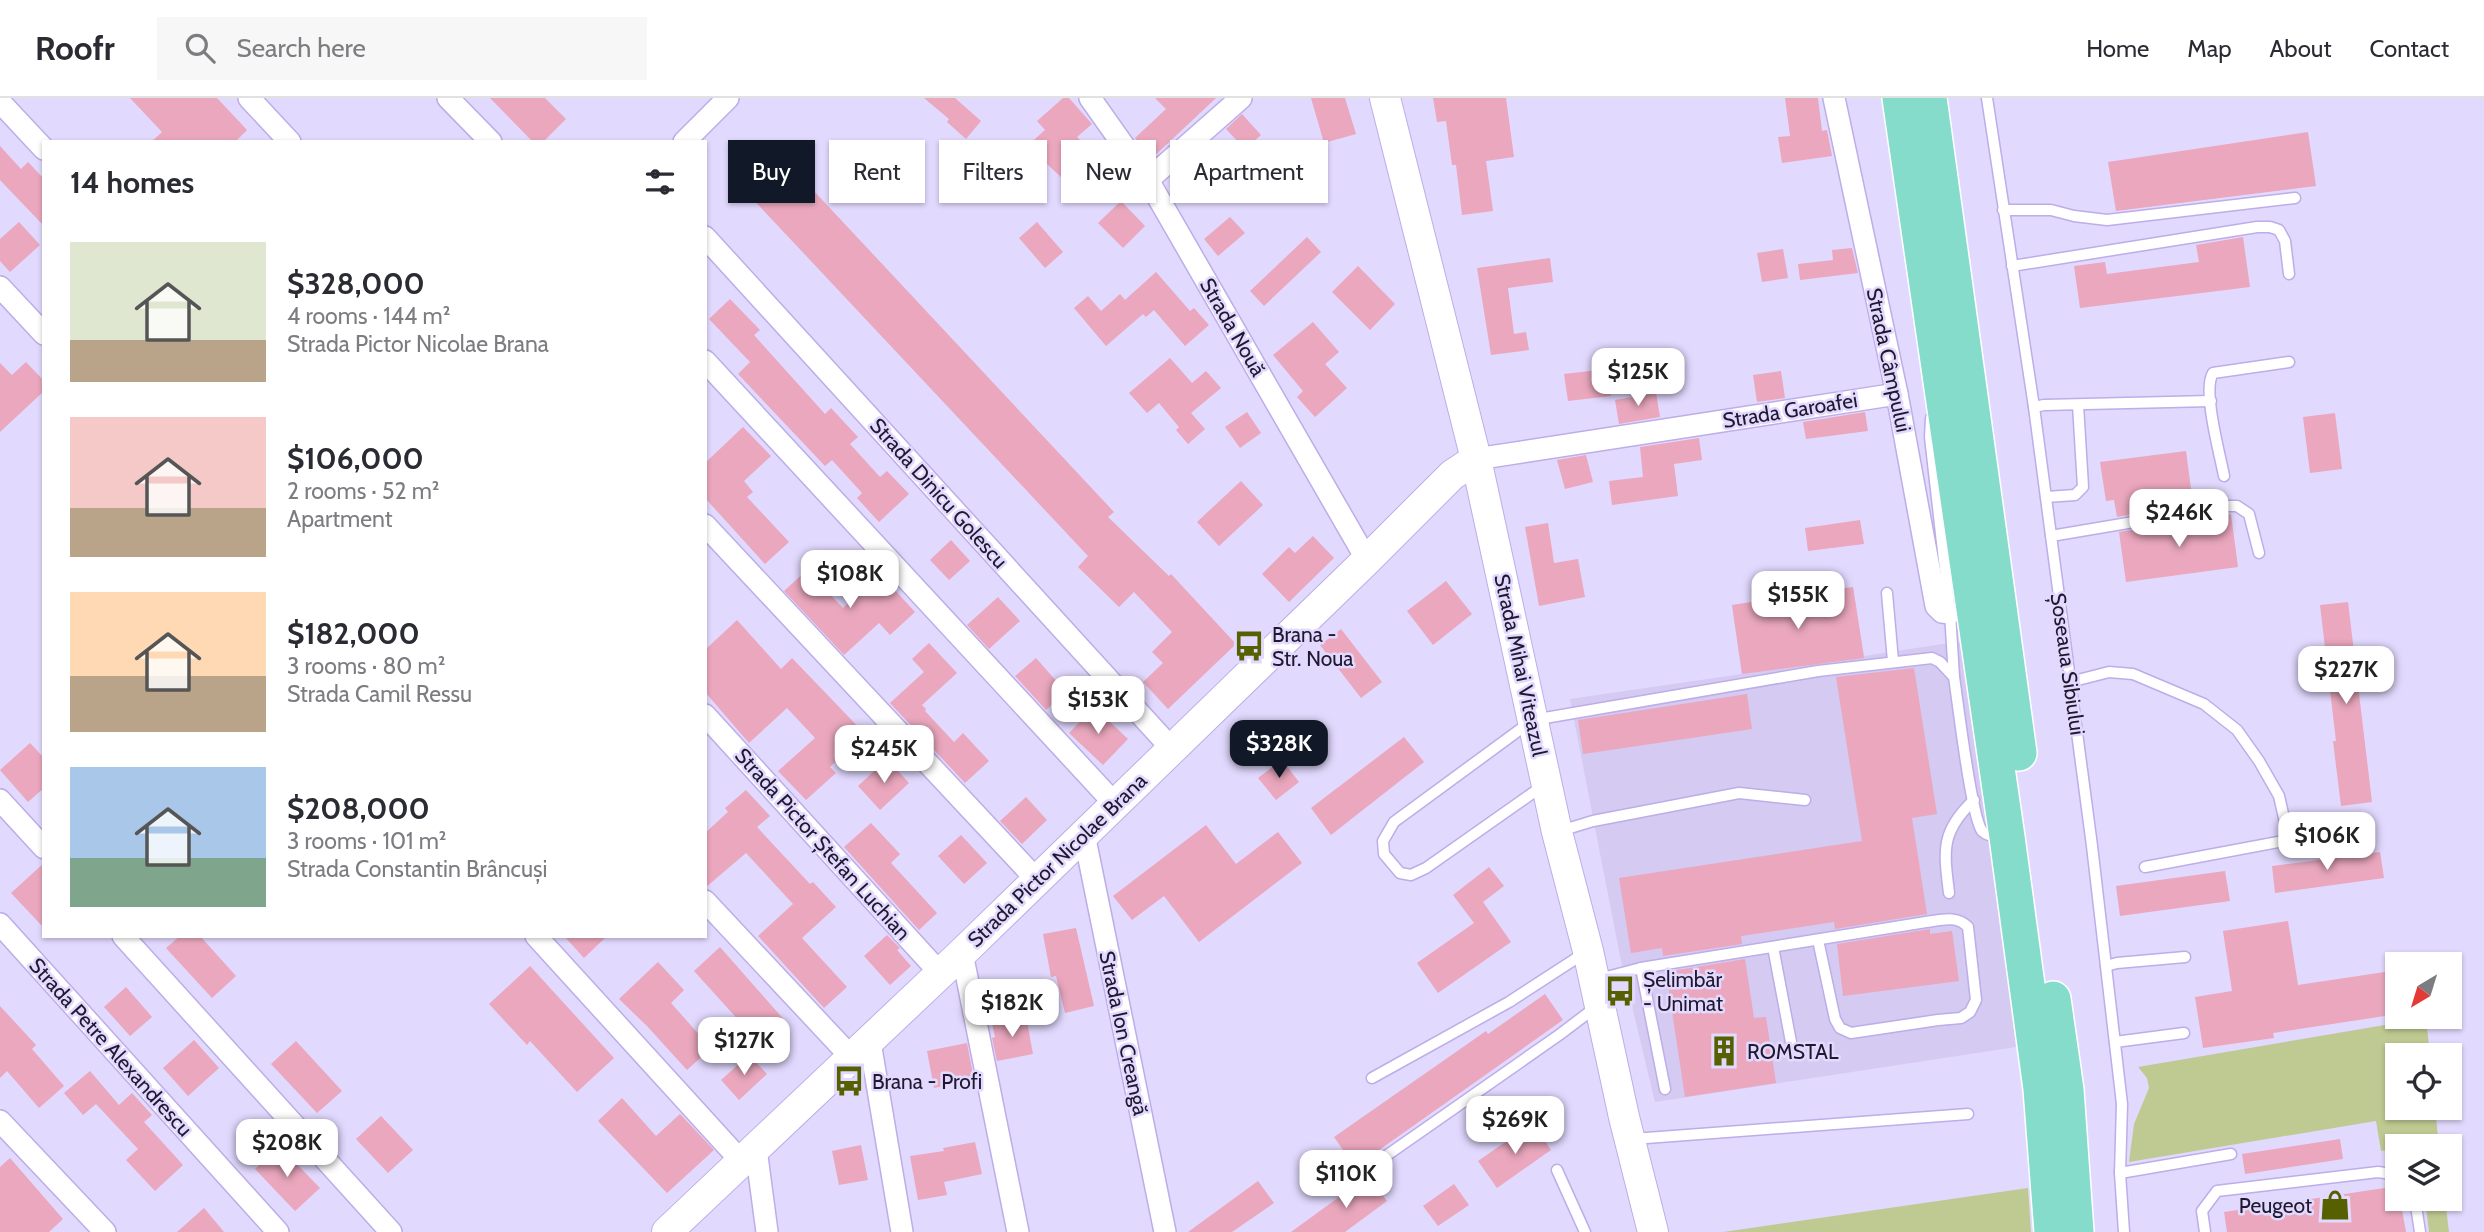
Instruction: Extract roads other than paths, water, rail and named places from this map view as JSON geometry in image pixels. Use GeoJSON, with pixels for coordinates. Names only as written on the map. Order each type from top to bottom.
{"type":"FeatureCollection","features":[{"type":"Feature","properties":{"kind":"main road","name":"Strada Mihai Viteazul"},"geometry":{"type":"LineString","coordinates":[[1385,98],[1476,459],[1557,832],[1588,951],[1653,1232]]}},
{"type":"Feature","properties":{"kind":"main road"},"geometry":{"type":"LineString","coordinates":[[1900,98],[2041,1089],[2052,1232]]}},
{"type":"Feature","properties":{"kind":"main road"},"geometry":{"type":"LineString","coordinates":[[1929,98],[2066,1090],[2076,1232]]}},
{"type":"Feature","properties":{"kind":"main road","name":"Strada Pictor Nicolae Brana"},"geometry":{"type":"LineString","coordinates":[[667,1232],[962,953],[1452,475],[1476,459]]}},
{"type":"Feature","properties":{"kind":"street"},"geometry":{"type":"LineString","coordinates":[[249,98],[288,140]]}},
{"type":"Feature","properties":{"kind":"street"},"geometry":{"type":"LineString","coordinates":[[447,98],[489,140]]}},
{"type":"Feature","properties":{"kind":"street"},"geometry":{"type":"LineString","coordinates":[[686,140],[728,98]]}},
{"type":"Feature","properties":{"kind":"street","name":"Strada Nouă"},"geometry":{"type":"LineString","coordinates":[[1090,98],[1120,140]]}},
{"type":"Feature","properties":{"kind":"street"},"geometry":{"type":"LineString","coordinates":[[1156,173],[1241,98]]}},
{"type":"Feature","properties":{"kind":"street","name":"Strada Câmpului"},"geometry":{"type":"LineString","coordinates":[[1834,98],[1897,394],[1936,606],[1942,612],[1950,613]]}},
{"type":"Feature","properties":{"kind":"street"},"geometry":{"type":"LineString","coordinates":[[0,102],[42,147]]}},
{"type":"Feature","properties":{"kind":"street","name":"Strada Nouă"},"geometry":{"type":"LineString","coordinates":[[1156,194],[1367,560]]}},
{"type":"Feature","properties":{"kind":"street","name":"Strada Dinicu Golescu"},"geometry":{"type":"LineString","coordinates":[[707,239],[1172,749]]}},
{"type":"Feature","properties":{"kind":"street"},"geometry":{"type":"LineString","coordinates":[[0,287],[42,332]]}},
{"type":"Feature","properties":{"kind":"street"},"geometry":{"type":"LineString","coordinates":[[707,363],[1115,804]]}},
{"type":"Feature","properties":{"kind":"street","name":"Strada Garoafei"},"geometry":{"type":"LineString","coordinates":[[1476,459],[1897,394]]}},
{"type":"Feature","properties":{"kind":"street"},"geometry":{"type":"LineString","coordinates":[[707,527],[1037,880]]}},
{"type":"Feature","properties":{"kind":"street","name":"Strada Pictor Ștefan Luchian"},"geometry":{"type":"LineString","coordinates":[[707,717],[940,973]]}},
{"type":"Feature","properties":{"kind":"street"},"geometry":{"type":"LineString","coordinates":[[0,800],[42,846]]}},
{"type":"Feature","properties":{"kind":"street","name":"Strada Ion Creangă"},"geometry":{"type":"LineString","coordinates":[[1084,834],[1165,1232]]}},
{"type":"Feature","properties":{"kind":"street"},"geometry":{"type":"LineString","coordinates":[[707,903],[861,1050],[902,1232]]}},
{"type":"Feature","properties":{"kind":"street","name":"Strada Petre Alexandrescu"},"geometry":{"type":"LineString","coordinates":[[0,924],[278,1232]]}},
{"type":"Feature","properties":{"kind":"street"},"geometry":{"type":"LineString","coordinates":[[125,938],[391,1232]]}},
{"type":"Feature","properties":{"kind":"street"},"geometry":{"type":"LineString","coordinates":[[538,938],[749,1155],[767,1232]]}},
{"type":"Feature","properties":{"kind":"street"},"geometry":{"type":"LineString","coordinates":[[962,953],[1018,1232]]}},
{"type":"Feature","properties":{"kind":"street"},"geometry":{"type":"LineString","coordinates":[[0,1121],[104,1232]]}},
{"type":"Feature","properties":{"kind":"lane","name":"Șoseaua Sibiului"},"geometry":{"type":"LineString","coordinates":[[1987,98],[2034,407],[2106,966],[2122,1104],[2120,1173],[2124,1232]]}},
{"type":"Feature","properties":{"kind":"lane"},"geometry":{"type":"LineString","coordinates":[[2003,210],[2051,210],[2074,216],[2107,219],[2295,198]]}},
{"type":"Feature","properties":{"kind":"lane"},"geometry":{"type":"LineString","coordinates":[[2012,266],[2270,227],[2279,230],[2285,241],[2289,274]]}},
{"type":"Feature","properties":{"kind":"lane"},"geometry":{"type":"LineString","coordinates":[[2224,476],[2211,401],[2210,378],[2213,373],[2289,362]]}},
{"type":"Feature","properties":{"kind":"lane"},"geometry":{"type":"LineString","coordinates":[[1941,382],[1932,405],[1930,437],[1950,613],[1954,677],[1981,829],[1986,835],[2007,836]]}},
{"type":"Feature","properties":{"kind":"lane"},"geometry":{"type":"LineString","coordinates":[[2034,407],[2211,401]]}},
{"type":"Feature","properties":{"kind":"lane"},"geometry":{"type":"LineString","coordinates":[[2046,498],[2075,495],[2083,487],[2078,405]]}},
{"type":"Feature","properties":{"kind":"lane"},"geometry":{"type":"LineString","coordinates":[[2051,536],[2236,506],[2249,514],[2259,553]]}},
{"type":"Feature","properties":{"kind":"lane"},"geometry":{"type":"LineString","coordinates":[[1887,593],[1893,661]]}},
{"type":"Feature","properties":{"kind":"lane"},"geometry":{"type":"LineString","coordinates":[[1547,783],[1426,869],[1411,875],[1400,873],[1384,854],[1383,841],[1394,822],[1533,720],[1818,671],[1893,661],[1932,658],[1940,662],[1954,677]]}},
{"type":"Feature","properties":{"kind":"lane"},"geometry":{"type":"LineString","coordinates":[[2070,682],[2109,672],[2133,674],[2204,704],[2237,730],[2259,761],[2279,796],[2289,840]]}},
{"type":"Feature","properties":{"kind":"lane"},"geometry":{"type":"LineString","coordinates":[[1557,832],[1592,821],[1739,793],[1805,800]]}},
{"type":"Feature","properties":{"kind":"lane"},"geometry":{"type":"LineString","coordinates":[[1949,893],[1945,843],[1961,813],[1974,800]]}},
{"type":"Feature","properties":{"kind":"lane"},"geometry":{"type":"LineString","coordinates":[[2145,867],[2289,840],[2353,836]]}},
{"type":"Feature","properties":{"kind":"lane"},"geometry":{"type":"LineString","coordinates":[[1383,1158],[1559,1035],[1596,993],[1641,968],[1926,922],[1955,919],[1968,927],[1976,1000],[1970,1012],[1961,1018],[1851,1033],[1840,1028],[1835,1020],[1818,940]]}},
{"type":"Feature","properties":{"kind":"lane"},"geometry":{"type":"LineString","coordinates":[[1773,947],[1791,1042]]}},
{"type":"Feature","properties":{"kind":"lane"},"geometry":{"type":"LineString","coordinates":[[1372,1078],[1508,1002],[1588,951]]}},
{"type":"Feature","properties":{"kind":"lane"},"geometry":{"type":"LineString","coordinates":[[2106,966],[2185,957]]}},
{"type":"Feature","properties":{"kind":"lane"},"geometry":{"type":"LineString","coordinates":[[1641,968],[1665,1089]]}},
{"type":"Feature","properties":{"kind":"lane"},"geometry":{"type":"LineString","coordinates":[[2115,1042],[2184,1034]]}},
{"type":"Feature","properties":{"kind":"lane"},"geometry":{"type":"LineString","coordinates":[[1630,1139],[1968,1114]]}},
{"type":"Feature","properties":{"kind":"lane"},"geometry":{"type":"LineString","coordinates":[[2120,1173],[2231,1154]]}},
{"type":"Feature","properties":{"kind":"lane"},"geometry":{"type":"LineString","coordinates":[[1558,1170],[1585,1232]]}},
{"type":"Feature","properties":{"kind":"lane"},"geometry":{"type":"LineString","coordinates":[[2205,1232],[2202,1211],[2217,1191],[2385,1173]]}},
{"type":"Feature","properties":{"kind":"lane"},"geometry":{"type":"LineString","coordinates":[[2417,1211],[2420,1232]]}},
{"type":"Feature","properties":{"kind":"place","name":"Brana - Str. Noua"},"geometry":{"type":"Point","coordinates":[1249,646]}},
{"type":"Feature","properties":{"kind":"place","name":"Șelimbăr - Unimat"},"geometry":{"type":"Point","coordinates":[1620,991]}},
{"type":"Feature","properties":{"kind":"place","name":"ROMSTAL"},"geometry":{"type":"Point","coordinates":[1724,1051]}},
{"type":"Feature","properties":{"kind":"place","name":"Brana - Profi"},"geometry":{"type":"Point","coordinates":[849,1081]}},
{"type":"Feature","properties":{"kind":"place","name":"Peugeot"},"geometry":{"type":"Point","coordinates":[2335,1205]}}]}
